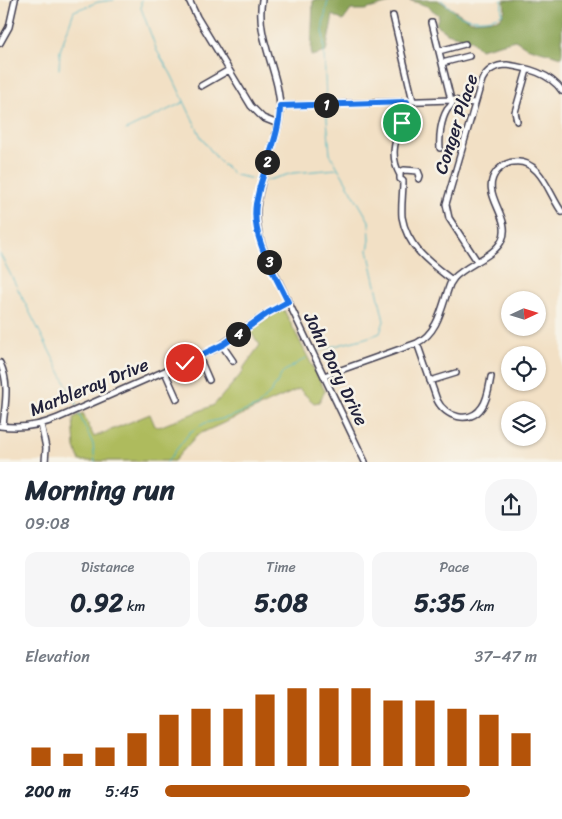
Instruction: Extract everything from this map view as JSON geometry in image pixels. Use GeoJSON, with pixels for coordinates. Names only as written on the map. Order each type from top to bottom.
{"type":"FeatureCollection","features":[{"type":"Feature","properties":{"kind":"street"},"geometry":{"type":"LineString","coordinates":[[0,43],[9,27],[15,0]]}},
{"type":"Feature","properties":{"kind":"street"},"geometry":{"type":"LineString","coordinates":[[189,0],[255,111],[267,121],[278,124]]}},
{"type":"Feature","properties":{"kind":"street","name":"John Dory Drive"},"geometry":{"type":"LineString","coordinates":[[262,0],[260,16],[262,31],[277,87],[280,106],[278,124],[258,192],[256,221],[262,247],[365,462]]}},
{"type":"Feature","properties":{"kind":"street"},"geometry":{"type":"LineString","coordinates":[[393,16],[410,101],[394,144],[395,162],[400,179],[403,181],[402,217],[409,236],[424,258],[452,280]]}},
{"type":"Feature","properties":{"kind":"street"},"geometry":{"type":"LineString","coordinates":[[432,23],[452,100],[452,105],[447,111],[439,135],[440,148]]}},
{"type":"Feature","properties":{"kind":"street"},"geometry":{"type":"LineString","coordinates":[[439,51],[465,44]]}},
{"type":"Feature","properties":{"kind":"street"},"geometry":{"type":"LineString","coordinates":[[442,63],[469,56]]}},
{"type":"Feature","properties":{"kind":"street","name":"Conger Place"},"geometry":{"type":"LineString","coordinates":[[477,261],[449,218],[446,204],[482,80],[491,68],[504,65],[527,70],[552,79],[562,91]]}},
{"type":"Feature","properties":{"kind":"street"},"geometry":{"type":"LineString","coordinates":[[202,86],[229,70]]}},
{"type":"Feature","properties":{"kind":"street"},"geometry":{"type":"LineString","coordinates":[[517,121],[516,112],[527,70]]}},
{"type":"Feature","properties":{"kind":"street"},"geometry":{"type":"LineString","coordinates":[[280,106],[452,100],[474,103]]}},
{"type":"Feature","properties":{"kind":"street"},"geometry":{"type":"LineString","coordinates":[[324,376],[417,343],[432,331],[452,280],[497,248],[503,237],[504,223],[492,195],[492,183],[496,172],[506,164],[518,162],[532,166],[538,172],[562,212]]}},
{"type":"Feature","properties":{"kind":"street"},"geometry":{"type":"LineString","coordinates":[[400,175],[402,170],[418,171],[419,179]]}},
{"type":"Feature","properties":{"kind":"street","name":"Marbleray Drive"},"geometry":{"type":"LineString","coordinates":[[1,426],[22,427],[41,424],[165,372],[222,345],[268,313],[288,302]]}},
{"type":"Feature","properties":{"kind":"street"},"geometry":{"type":"LineString","coordinates":[[417,343],[430,381],[442,408],[453,416],[465,417],[476,413],[482,407],[492,377]]}},
{"type":"Feature","properties":{"kind":"street"},"geometry":{"type":"LineString","coordinates":[[222,345],[233,361]]}},
{"type":"Feature","properties":{"kind":"street"},"geometry":{"type":"LineString","coordinates":[[199,357],[208,380]]}},
{"type":"Feature","properties":{"kind":"street"},"geometry":{"type":"LineString","coordinates":[[0,363],[4,371],[7,387],[1,426]]}},
{"type":"Feature","properties":{"kind":"street"},"geometry":{"type":"LineString","coordinates":[[165,372],[177,399]]}},
{"type":"Feature","properties":{"kind":"street"},"geometry":{"type":"LineString","coordinates":[[430,381],[456,373]]}},
{"type":"Feature","properties":{"kind":"street"},"geometry":{"type":"LineString","coordinates":[[41,424],[46,448],[45,462]]}},
{"type":"Feature","properties":{"kind":"green space"},"geometry":{"type":"Polygon","coordinates":[[[313,0],[400,0],[365,10],[351,10],[343,21],[333,15],[326,52],[311,56],[313,0]]]}},
{"type":"Feature","properties":{"kind":"green space"},"geometry":{"type":"Polygon","coordinates":[[[409,0],[438,0],[471,21],[500,19],[505,10],[504,0],[562,0],[562,57],[526,47],[515,40],[480,49],[471,40],[447,33],[436,24],[439,15],[427,6],[409,0]]]}},
{"type":"Feature","properties":{"kind":"green space"},"geometry":{"type":"Polygon","coordinates":[[[282,309],[325,391],[319,402],[314,403],[299,389],[197,435],[174,461],[80,461],[75,448],[73,418],[83,413],[94,437],[150,414],[155,426],[159,427],[214,405],[243,372],[244,367],[260,345],[250,331],[282,309]]]}},
{"type":"Feature","properties":{"kind":"waterway"},"geometry":{"type":"LineString","coordinates":[[59,69],[60,51],[74,11],[98,2],[114,0]]}},
{"type":"Feature","properties":{"kind":"waterway"},"geometry":{"type":"LineString","coordinates":[[141,0],[141,8],[157,51],[171,74],[202,139],[219,161],[235,175],[259,180]]}},
{"type":"Feature","properties":{"kind":"waterway"},"geometry":{"type":"LineString","coordinates":[[326,100],[323,25],[328,0]]}},
{"type":"Feature","properties":{"kind":"waterway"},"geometry":{"type":"LineString","coordinates":[[441,0],[461,16],[479,19],[491,18],[502,14],[502,0]]}},
{"type":"Feature","properties":{"kind":"waterway"},"geometry":{"type":"LineString","coordinates":[[126,130],[184,102]]}},
{"type":"Feature","properties":{"kind":"waterway"},"geometry":{"type":"LineString","coordinates":[[320,351],[380,333],[384,321],[368,250],[370,240],[369,221],[330,154],[326,107]]}},
{"type":"Feature","properties":{"kind":"waterway"},"geometry":{"type":"LineString","coordinates":[[265,181],[293,173],[337,169]]}},
{"type":"Feature","properties":{"kind":"waterway"},"geometry":{"type":"LineString","coordinates":[[0,254],[77,405]]}},
{"type":"Feature","properties":{"kind":"waterway"},"geometry":{"type":"LineString","coordinates":[[167,462],[190,432],[205,423],[230,417],[258,406],[272,391],[283,372],[306,358]]}},
{"type":"Feature","properties":{"kind":"waterway"},"geometry":{"type":"LineString","coordinates":[[78,412],[93,444],[95,462]]}},
{"type":"Feature","properties":{"kind":"route"},"geometry":{"type":"LineString","coordinates":[[185,363],[214,350],[277,307],[288,302],[258,236],[256,216],[258,192],[278,124],[280,106],[407,102],[402,123]]}}]}
